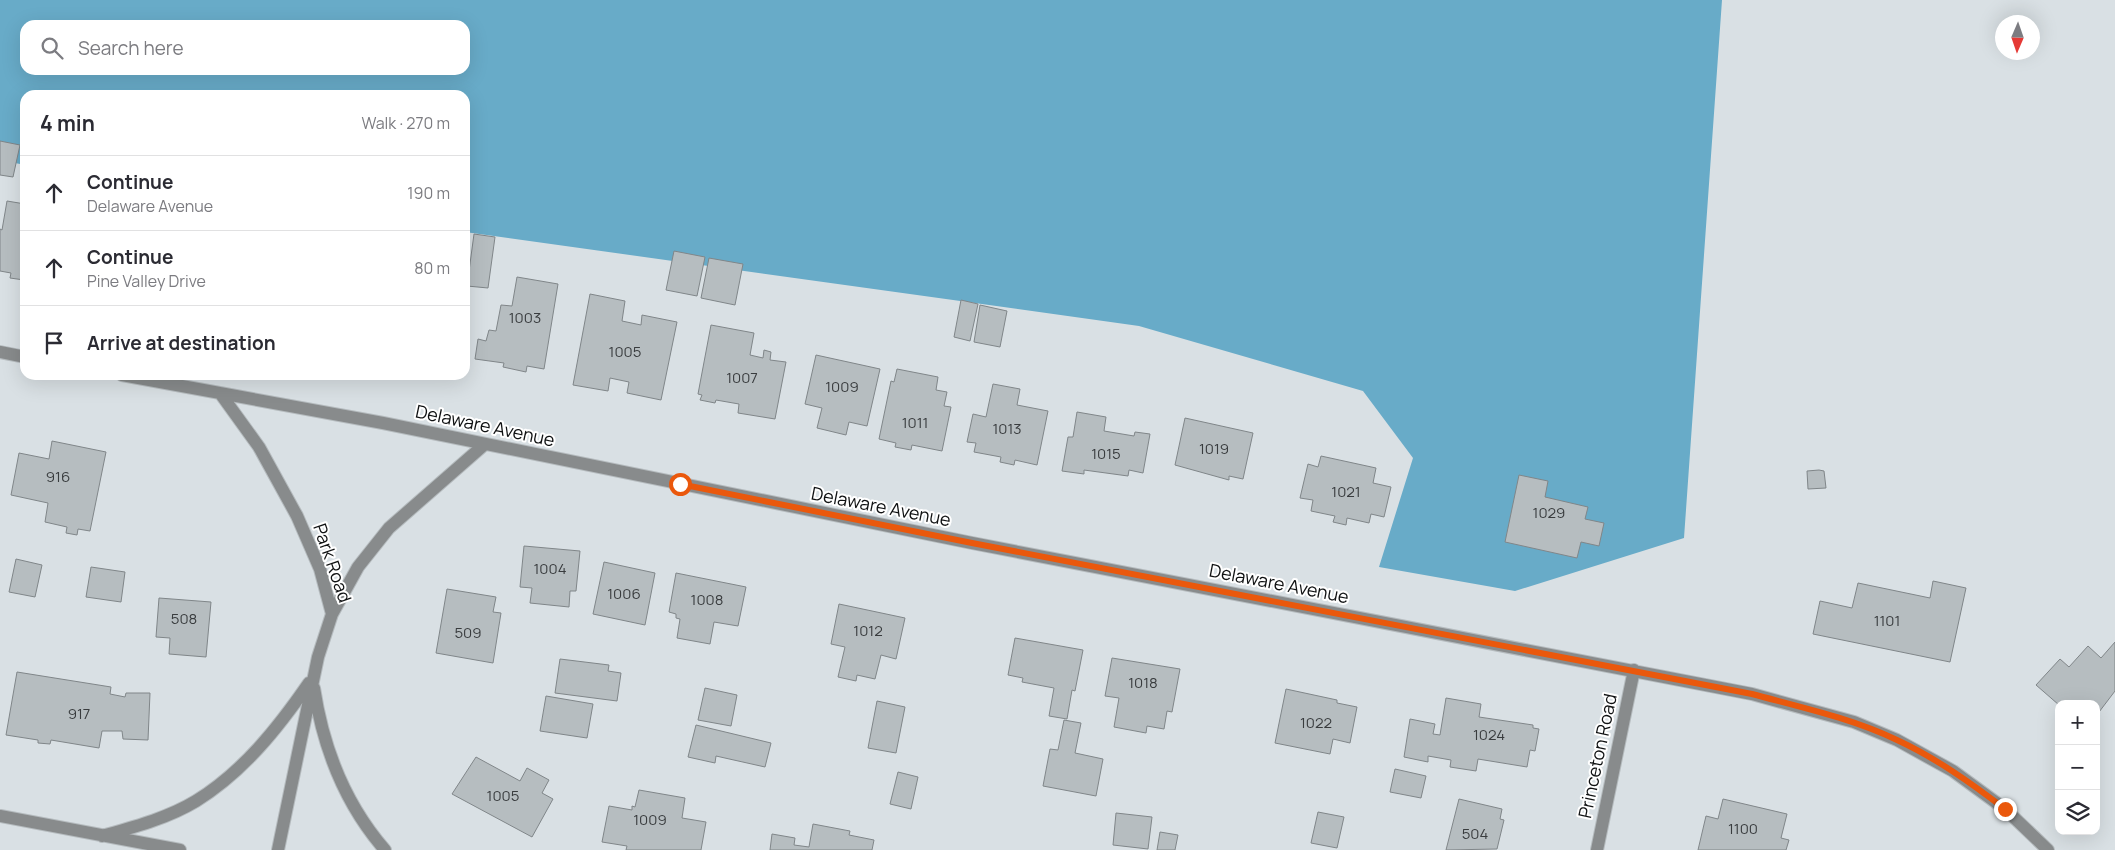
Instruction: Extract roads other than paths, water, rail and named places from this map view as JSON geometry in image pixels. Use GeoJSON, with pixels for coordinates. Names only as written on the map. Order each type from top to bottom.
{"type":"FeatureCollection","features":[{"type":"Feature","properties":{"kind":"street"},"geometry":{"type":"LineString","coordinates":[[0,352],[20,356]]}},
{"type":"Feature","properties":{"kind":"street","name":"Delaware Avenue"},"geometry":{"type":"LineString","coordinates":[[149,380],[383,423],[972,543],[1752,694],[1854,722],[1897,740],[1954,771],[2005,809],[2048,850]]}},
{"type":"Feature","properties":{"kind":"street","name":"Park Road"},"geometry":{"type":"LineString","coordinates":[[220,393],[259,447],[297,516],[320,569],[332,614],[313,678],[278,850]]}},
{"type":"Feature","properties":{"kind":"street"},"geometry":{"type":"LineString","coordinates":[[332,614],[358,567],[389,528],[485,444]]}},
{"type":"Feature","properties":{"kind":"street","name":"Princeton Road"},"geometry":{"type":"LineString","coordinates":[[1596,850],[1634,670]]}},
{"type":"Feature","properties":{"kind":"street"},"geometry":{"type":"LineString","coordinates":[[102,836],[145,824],[196,801],[241,766],[267,739],[280,725],[313,678]]}},
{"type":"Feature","properties":{"kind":"street"},"geometry":{"type":"LineString","coordinates":[[313,678],[319,717],[333,764],[354,809],[385,850]]}},
{"type":"Feature","properties":{"kind":"street"},"geometry":{"type":"LineString","coordinates":[[0,816],[180,850]]}},
{"type":"Feature","properties":{"kind":"street"},"geometry":{"type":"LineString","coordinates":[[102,836],[123,850]]}}]}
